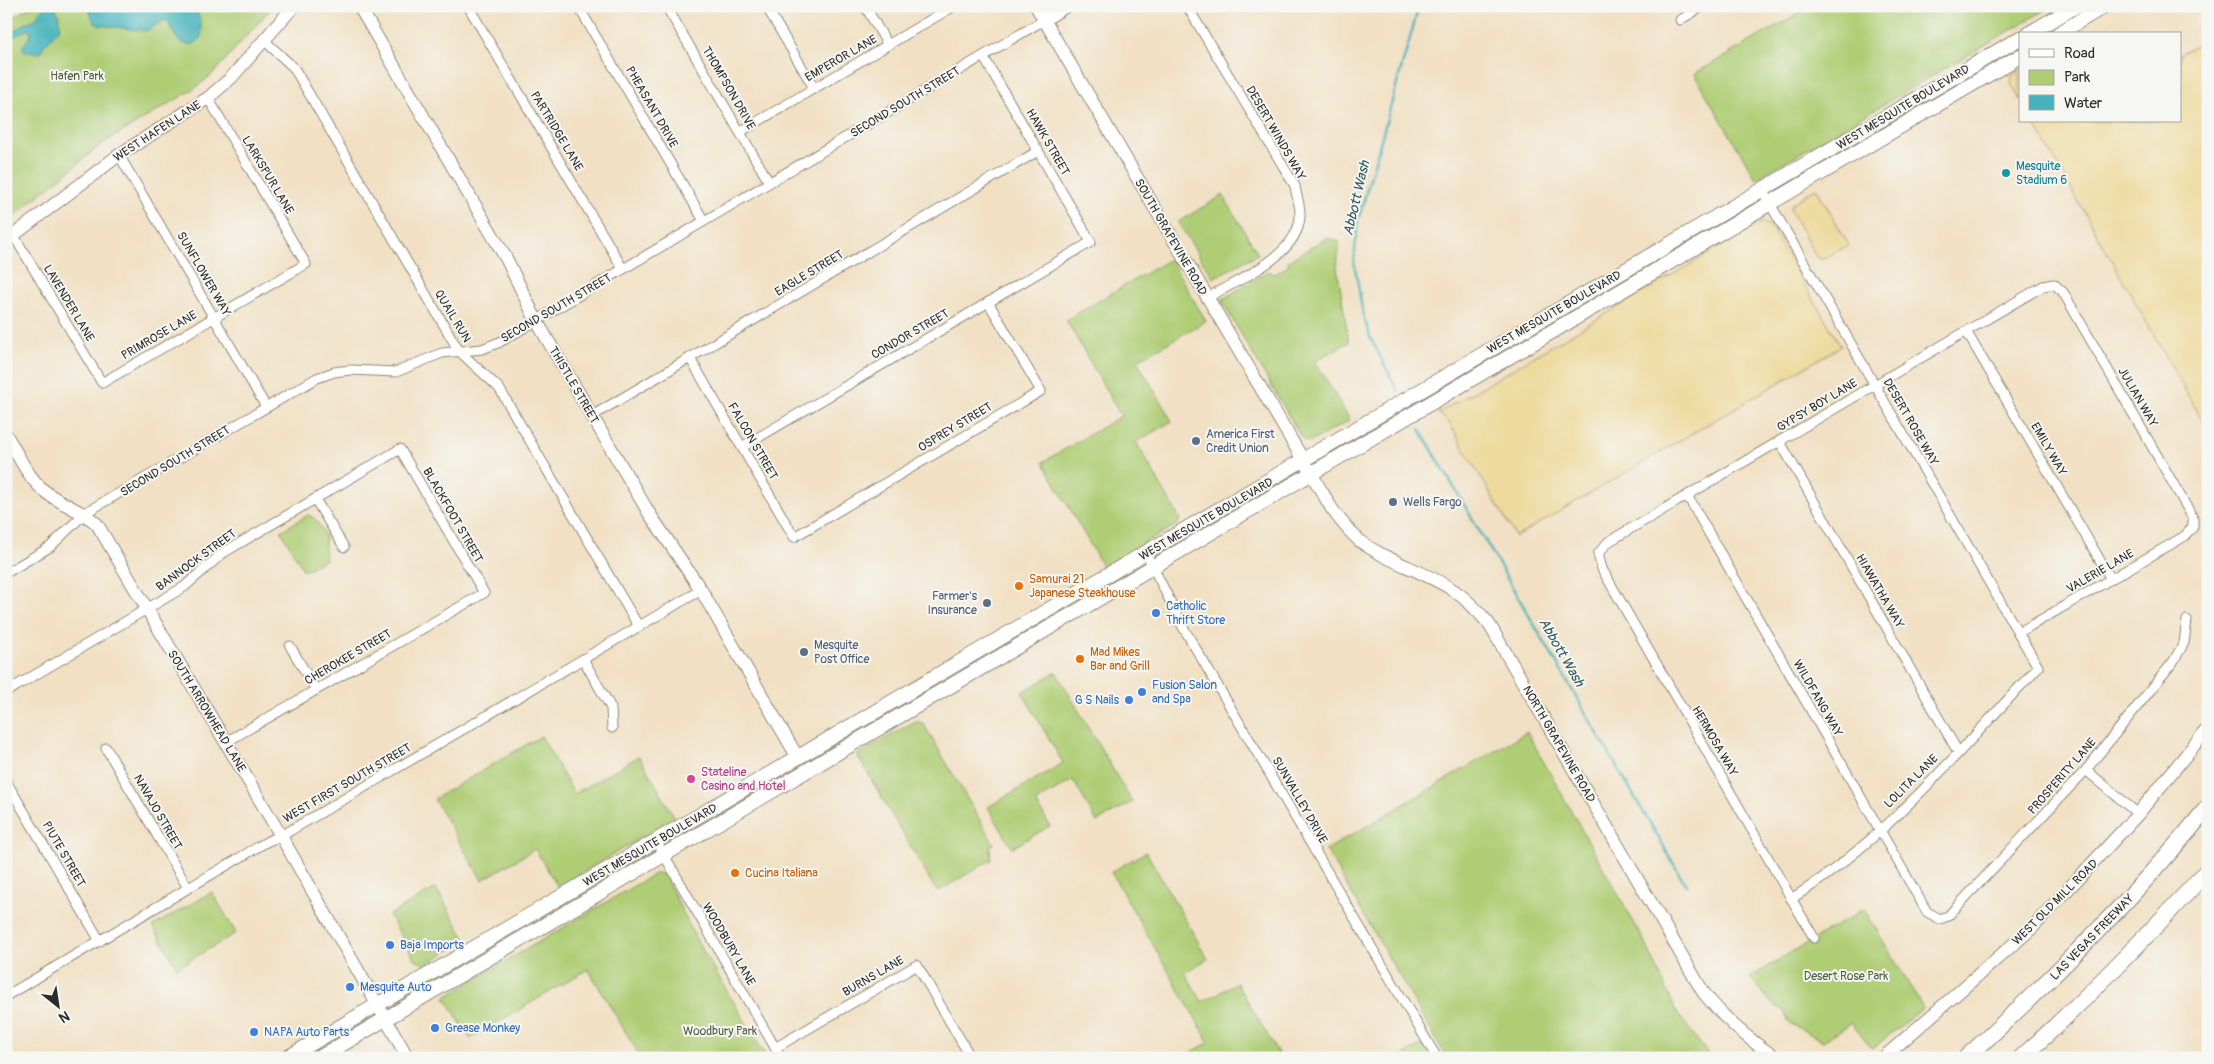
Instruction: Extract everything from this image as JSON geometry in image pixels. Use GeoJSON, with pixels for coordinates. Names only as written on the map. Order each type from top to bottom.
{"type":"FeatureCollection","features":[{"type":"Feature","properties":{"kind":"highway","name":"LAS VEGAS FREEWAY"},"geometry":{"type":"LineString","coordinates":[[1966,1058],[2045,985],[2114,915],[2208,807]]}},
{"type":"Feature","properties":{"kind":"highway"},"geometry":{"type":"LineString","coordinates":[[2021,1058],[2068,1016],[2148,936],[2208,870]]}},
{"type":"Feature","properties":{"kind":"main road"},"geometry":{"type":"LineString","coordinates":[[2031,32],[2076,6]]}},
{"type":"Feature","properties":{"kind":"main road"},"geometry":{"type":"LineString","coordinates":[[2061,32],[2104,6]]}},
{"type":"Feature","properties":{"kind":"main road","name":"WEST MESQUITE BOULEVARD"},"geometry":{"type":"LineString","coordinates":[[287,1058],[382,1011],[664,855],[1154,567],[1306,468],[1537,323],[2019,39]]}},
{"type":"Feature","properties":{"kind":"main road","name":"WEST MESQUITE BOULEVARD"},"geometry":{"type":"LineString","coordinates":[[319,1058],[382,1011],[656,842],[1146,553],[1306,468],[1545,335],[2019,57]]}},
{"type":"Feature","properties":{"kind":"main road"},"geometry":{"type":"LineString","coordinates":[[1537,323],[1545,335]]}},
{"type":"Feature","properties":{"kind":"main road"},"geometry":{"type":"LineString","coordinates":[[1071,598],[1078,611]]}},
{"type":"Feature","properties":{"kind":"main road"},"geometry":{"type":"LineString","coordinates":[[798,758],[806,771]]}},
{"type":"Feature","properties":{"kind":"street","name":"WEST HAFEN LANE"},"geometry":{"type":"LineString","coordinates":[[10,238],[119,155],[208,98],[231,78],[294,6]]}},
{"type":"Feature","properties":{"kind":"street","name":"THISTLE STREET"},"geometry":{"type":"LineString","coordinates":[[359,6],[507,260],[536,320],[592,416],[649,513],[701,590],[798,758]]}},
{"type":"Feature","properties":{"kind":"street","name":"PARTRIDGE LANE"},"geometry":{"type":"LineString","coordinates":[[468,6],[624,268]]}},
{"type":"Feature","properties":{"kind":"street","name":"PHEASANT DRIVE"},"geometry":{"type":"LineString","coordinates":[[578,6],[704,221]]}},
{"type":"Feature","properties":{"kind":"street","name":"THOMPSON DRIVE"},"geometry":{"type":"LineString","coordinates":[[666,6],[769,182]]}},
{"type":"Feature","properties":{"kind":"street"},"geometry":{"type":"LineString","coordinates":[[766,6],[814,88]]}},
{"type":"Feature","properties":{"kind":"street"},"geometry":{"type":"LineString","coordinates":[[865,6],[888,45]]}},
{"type":"Feature","properties":{"kind":"street","name":"EMPEROR LANE"},"geometry":{"type":"LineString","coordinates":[[740,132],[954,6]]}},
{"type":"Feature","properties":{"kind":"street","name":"SOUTH GRAPEVINE ROAD"},"geometry":{"type":"LineString","coordinates":[[1036,6],[1306,468]]}},
{"type":"Feature","properties":{"kind":"street","name":"SECOND SOUTH STREET"},"geometry":{"type":"LineString","coordinates":[[6,573],[50,547],[86,514],[316,378],[334,372],[396,372],[442,353],[482,349],[500,342],[1066,6]]}},
{"type":"Feature","properties":{"kind":"street","name":"DESERT WINDS WAY"},"geometry":{"type":"LineString","coordinates":[[1187,6],[1294,186],[1300,214],[1294,237],[1279,256],[1207,298]]}},
{"type":"Feature","properties":{"kind":"street"},"geometry":{"type":"LineString","coordinates":[[1680,20],[1703,6]]}},
{"type":"Feature","properties":{"kind":"street","name":"QUAIL RUN"},"geometry":{"type":"LineString","coordinates":[[265,41],[294,68],[459,351],[499,388],[640,627]]}},
{"type":"Feature","properties":{"kind":"street","name":"HAWK STREET"},"geometry":{"type":"LineString","coordinates":[[983,56],[1091,242]]}},
{"type":"Feature","properties":{"kind":"street","name":"LARKSPUR LANE"},"geometry":{"type":"LineString","coordinates":[[208,98],[306,264]]}},
{"type":"Feature","properties":{"kind":"street","name":"EAGLE STREET"},"geometry":{"type":"LineString","coordinates":[[592,416],[1038,150]]}},
{"type":"Feature","properties":{"kind":"street","name":"SUNFLOWER WAY"},"geometry":{"type":"LineString","coordinates":[[119,155],[266,407]]}},
{"type":"Feature","properties":{"kind":"street","name":"DESERT ROSE WAY"},"geometry":{"type":"LineString","coordinates":[[1762,190],[2038,667]]}},
{"type":"Feature","properties":{"kind":"street","name":"LAVENDER LANE"},"geometry":{"type":"LineString","coordinates":[[10,238],[102,383]]}},
{"type":"Feature","properties":{"kind":"street","name":"CONDOR STREET"},"geometry":{"type":"LineString","coordinates":[[742,447],[1091,242]]}},
{"type":"Feature","properties":{"kind":"street","name":"PRIMROSE LANE"},"geometry":{"type":"LineString","coordinates":[[102,383],[306,264]]}},
{"type":"Feature","properties":{"kind":"street","name":"GYPSY BOY LANE"},"geometry":{"type":"LineString","coordinates":[[1598,554],[1608,542],[2043,286],[2054,284]]}},
{"type":"Feature","properties":{"kind":"street","name":"JULIAN WAY"},"geometry":{"type":"LineString","coordinates":[[2054,284],[2063,292],[2189,510],[2193,518],[2193,527]]}},
{"type":"Feature","properties":{"kind":"street","name":"OSPREY STREET"},"geometry":{"type":"LineString","coordinates":[[794,537],[1040,391],[988,302]]}},
{"type":"Feature","properties":{"kind":"street","name":"EMILY WAY"},"geometry":{"type":"LineString","coordinates":[[1966,331],[2111,579]]}},
{"type":"Feature","properties":{"kind":"street","name":"FALCON STREET"},"geometry":{"type":"LineString","coordinates":[[690,358],[794,537]]}},
{"type":"Feature","properties":{"kind":"street","name":"SOUTH ARROWHEAD LANE"},"geometry":{"type":"LineString","coordinates":[[6,435],[11,452],[47,493],[86,514],[97,524],[281,836],[408,1058]]}},
{"type":"Feature","properties":{"kind":"street","name":"HIAWATHA WAY"},"geometry":{"type":"LineString","coordinates":[[1780,442],[1958,752]]}},
{"type":"Feature","properties":{"kind":"street","name":"BANNOCK STREET"},"geometry":{"type":"LineString","coordinates":[[6,692],[184,587],[223,553],[400,449]]}},
{"type":"Feature","properties":{"kind":"street","name":"BLACKFOOT STREET"},"geometry":{"type":"LineString","coordinates":[[400,449],[484,593]]}},
{"type":"Feature","properties":{"kind":"street","name":"NORTH GRAPEVINE ROAD"},"geometry":{"type":"LineString","coordinates":[[1306,468],[1344,525],[1360,541],[1385,556],[1455,591],[1473,605],[1489,624],[1703,992],[1720,1014],[1748,1038],[1776,1058]]}},
{"type":"Feature","properties":{"kind":"street","name":"WILDFANG WAY"},"geometry":{"type":"LineString","coordinates":[[1688,496],[1927,912]]}},
{"type":"Feature","properties":{"kind":"street"},"geometry":{"type":"LineString","coordinates":[[315,498],[344,548]]}},
{"type":"Feature","properties":{"kind":"street","name":"VALERIE LANE"},"geometry":{"type":"LineString","coordinates":[[2018,633],[2185,536],[2193,527]]}},
{"type":"Feature","properties":{"kind":"street","name":"SUNVALLEY DRIVE"},"geometry":{"type":"LineString","coordinates":[[1146,553],[1183,627],[1437,1058]]}},
{"type":"Feature","properties":{"kind":"street","name":"HERMOSA WAY"},"geometry":{"type":"LineString","coordinates":[[1598,554],[1602,569],[1814,938]]}},
{"type":"Feature","properties":{"kind":"street","name":"WEST FIRST SOUTH STREET"},"geometry":{"type":"LineString","coordinates":[[6,996],[268,841],[281,836],[701,590]]}},
{"type":"Feature","properties":{"kind":"street","name":"CHEROKEE STREET"},"geometry":{"type":"LineString","coordinates":[[226,742],[484,593]]}},
{"type":"Feature","properties":{"kind":"street","name":"PROSPERITY LANE"},"geometry":{"type":"LineString","coordinates":[[1927,912],[1940,919],[1948,916],[2086,770],[2173,662],[2184,643],[2187,620]]}},
{"type":"Feature","properties":{"kind":"street"},"geometry":{"type":"LineString","coordinates":[[290,646],[316,690]]}},
{"type":"Feature","properties":{"kind":"street"},"geometry":{"type":"LineString","coordinates":[[583,660],[611,708],[612,728]]}},
{"type":"Feature","properties":{"kind":"street","name":"LOLITA LANE"},"geometry":{"type":"LineString","coordinates":[[1791,899],[1822,880],[1854,856],[1958,752],[2038,667]]}},
{"type":"Feature","properties":{"kind":"street","name":"WEST OLD MILL ROAD"},"geometry":{"type":"LineString","coordinates":[[1883,1058],[2032,928],[2138,814],[2208,728]]}},
{"type":"Feature","properties":{"kind":"street","name":"NAVAJO STREET"},"geometry":{"type":"LineString","coordinates":[[106,748],[188,888]]}},
{"type":"Feature","properties":{"kind":"street"},"geometry":{"type":"LineString","coordinates":[[2086,770],[2138,814]]}},
{"type":"Feature","properties":{"kind":"street","name":"PIUTE STREET"},"geometry":{"type":"LineString","coordinates":[[6,781],[100,940]]}},
{"type":"Feature","properties":{"kind":"street","name":"WOODBURY LANE"},"geometry":{"type":"LineString","coordinates":[[656,842],[781,1058]]}},
{"type":"Feature","properties":{"kind":"street","name":"BURNS LANE"},"geometry":{"type":"LineString","coordinates":[[775,1048],[917,965],[971,1058]]}},
{"type":"Feature","properties":{"kind":"green space","name":"Hafen Park"},"geometry":{"type":"Polygon","coordinates":[[[32,6],[273,6],[212,75],[192,90],[102,144],[6,222],[6,22],[32,6]]]}},
{"type":"Feature","properties":{"kind":"green space"},"geometry":{"type":"Polygon","coordinates":[[[1811,6],[2052,6],[1756,179],[1694,74],[1811,6]]]}},
{"type":"Feature","properties":{"kind":"green space"},"geometry":{"type":"Polygon","coordinates":[[[1223,195],[1258,254],[1213,278],[1178,222],[1223,195]]]}},
{"type":"Feature","properties":{"kind":"green space"},"geometry":{"type":"Polygon","coordinates":[[[1326,238],[1339,241],[1337,267],[1349,342],[1315,361],[1350,420],[1310,442],[1303,440],[1223,303],[1223,299],[1268,271],[1275,274],[1289,265],[1288,261],[1326,238]]]}},
{"type":"Feature","properties":{"kind":"green space"},"geometry":{"type":"Polygon","coordinates":[[[1170,259],[1206,321],[1137,361],[1172,421],[1136,442],[1180,519],[1178,524],[1103,567],[1043,462],[1121,416],[1066,320],[1170,259]]]}},
{"type":"Feature","properties":{"kind":"green space"},"geometry":{"type":"Polygon","coordinates":[[[308,515],[319,524],[323,531],[326,559],[304,571],[281,531],[308,515]]]}},
{"type":"Feature","properties":{"kind":"green space"},"geometry":{"type":"Polygon","coordinates":[[[1056,672],[1132,802],[1097,822],[1073,780],[1036,802],[1050,826],[1012,848],[988,807],[1063,763],[1022,692],[1056,672]]]}},
{"type":"Feature","properties":{"kind":"green space"},"geometry":{"type":"Polygon","coordinates":[[[915,721],[923,723],[994,844],[990,846],[991,860],[937,892],[857,755],[915,721]]]}},
{"type":"Feature","properties":{"kind":"green space"},"geometry":{"type":"Polygon","coordinates":[[[1527,732],[1646,944],[1677,1013],[1711,1058],[1447,1058],[1326,850],[1527,732]]]}},
{"type":"Feature","properties":{"kind":"green space"},"geometry":{"type":"Polygon","coordinates":[[[541,736],[574,794],[639,756],[675,818],[558,887],[535,849],[482,880],[434,799],[541,736]]]}},
{"type":"Feature","properties":{"kind":"green space"},"geometry":{"type":"Polygon","coordinates":[[[1146,852],[1208,959],[1185,972],[1202,1002],[1237,983],[1281,1058],[1182,1058],[1209,1042],[1111,872],[1146,852]]]}},
{"type":"Feature","properties":{"kind":"green space","name":"Woodbury Park"},"geometry":{"type":"Polygon","coordinates":[[[656,873],[664,874],[696,939],[767,1058],[641,1058],[588,969],[470,1039],[445,997],[656,873]]]}},
{"type":"Feature","properties":{"kind":"green space"},"geometry":{"type":"Polygon","coordinates":[[[436,888],[466,940],[425,965],[414,958],[389,915],[436,888]]]}},
{"type":"Feature","properties":{"kind":"green space"},"geometry":{"type":"Polygon","coordinates":[[[212,892],[236,933],[177,968],[153,926],[212,892]]]}},
{"type":"Feature","properties":{"kind":"green space","name":"Desert Rose Park"},"geometry":{"type":"Polygon","coordinates":[[[1864,909],[1923,1008],[1872,1049],[1851,1023],[1823,1041],[1789,1023],[1783,1010],[1774,1006],[1750,977],[1864,909]]]}},
{"type":"Feature","properties":{"kind":"green space"},"geometry":{"type":"Polygon","coordinates":[[[1423,1044],[1431,1058],[1399,1058],[1423,1044]]]}},
{"type":"Feature","properties":{"kind":"sand"},"geometry":{"type":"Polygon","coordinates":[[[2208,38],[2208,431],[2034,122],[2182,122],[2182,53],[2208,38]]]}},
{"type":"Feature","properties":{"kind":"sand"},"geometry":{"type":"Polygon","coordinates":[[[2019,70],[2019,98],[2011,84],[2012,76],[2019,70]]]}},
{"type":"Feature","properties":{"kind":"sand"},"geometry":{"type":"Polygon","coordinates":[[[1816,188],[1849,245],[1821,260],[1816,256],[1790,209],[1793,203],[1816,188]]]}},
{"type":"Feature","properties":{"kind":"sand"},"geometry":{"type":"Polygon","coordinates":[[[1762,222],[1770,226],[1841,346],[1516,537],[1448,421],[1438,413],[1762,222]]]}},
{"type":"Feature","properties":{"kind":"water"},"geometry":{"type":"Polygon","coordinates":[[[54,6],[59,15],[60,28],[43,47],[41,53],[26,52],[22,48],[31,34],[29,29],[7,40],[6,37],[8,35],[36,19],[41,10],[54,6]]]}},
{"type":"Feature","properties":{"kind":"water"},"geometry":{"type":"Polygon","coordinates":[[[88,6],[196,6],[202,31],[201,36],[194,44],[182,42],[178,40],[169,23],[165,20],[146,31],[98,25],[93,21],[88,6]]]}},
{"type":"Feature","properties":{"kind":"waterway","name":"Abbott Wash"},"geometry":{"type":"LineString","coordinates":[[1398,391],[1371,339],[1363,315],[1354,261],[1358,221],[1419,6]]}},
{"type":"Feature","properties":{"kind":"waterway","name":"Abbott Wash"},"geometry":{"type":"LineString","coordinates":[[1420,429],[1686,885]]}},
{"type":"Feature","properties":{"kind":"place","name":"Mesquite Stadium 6"},"geometry":{"type":"Point","coordinates":[2006,173]}},
{"type":"Feature","properties":{"kind":"place","name":"America First Credit Union"},"geometry":{"type":"Point","coordinates":[1196,441]}},
{"type":"Feature","properties":{"kind":"place","name":"Wells Fargo"},"geometry":{"type":"Point","coordinates":[1393,502]}},
{"type":"Feature","properties":{"kind":"place","name":"Samurai 21 Japanese Steakhouse"},"geometry":{"type":"Point","coordinates":[1019,586]}},
{"type":"Feature","properties":{"kind":"place","name":"Farmer's Insurance"},"geometry":{"type":"Point","coordinates":[987,603]}},
{"type":"Feature","properties":{"kind":"place","name":"Catholic Thrift Store"},"geometry":{"type":"Point","coordinates":[1156,613]}},
{"type":"Feature","properties":{"kind":"place","name":"Mesquite Post Office"},"geometry":{"type":"Point","coordinates":[804,652]}},
{"type":"Feature","properties":{"kind":"place","name":"Mad Mikes Bar and Grill"},"geometry":{"type":"Point","coordinates":[1080,659]}},
{"type":"Feature","properties":{"kind":"place","name":"Fusion Salon and Spa"},"geometry":{"type":"Point","coordinates":[1142,692]}},
{"type":"Feature","properties":{"kind":"place","name":"G S Nails"},"geometry":{"type":"Point","coordinates":[1129,700]}},
{"type":"Feature","properties":{"kind":"place","name":"Stateline Casino and Hotel"},"geometry":{"type":"Point","coordinates":[691,779]}},
{"type":"Feature","properties":{"kind":"place","name":"Cucina Italiana"},"geometry":{"type":"Point","coordinates":[735,873]}},
{"type":"Feature","properties":{"kind":"place","name":"Baja Imports"},"geometry":{"type":"Point","coordinates":[390,945]}},
{"type":"Feature","properties":{"kind":"place","name":"Mesquite Auto"},"geometry":{"type":"Point","coordinates":[350,987]}},
{"type":"Feature","properties":{"kind":"place","name":"Grease Monkey"},"geometry":{"type":"Point","coordinates":[435,1028]}},
{"type":"Feature","properties":{"kind":"place","name":"NAPA Auto Parts"},"geometry":{"type":"Point","coordinates":[254,1032]}}]}
